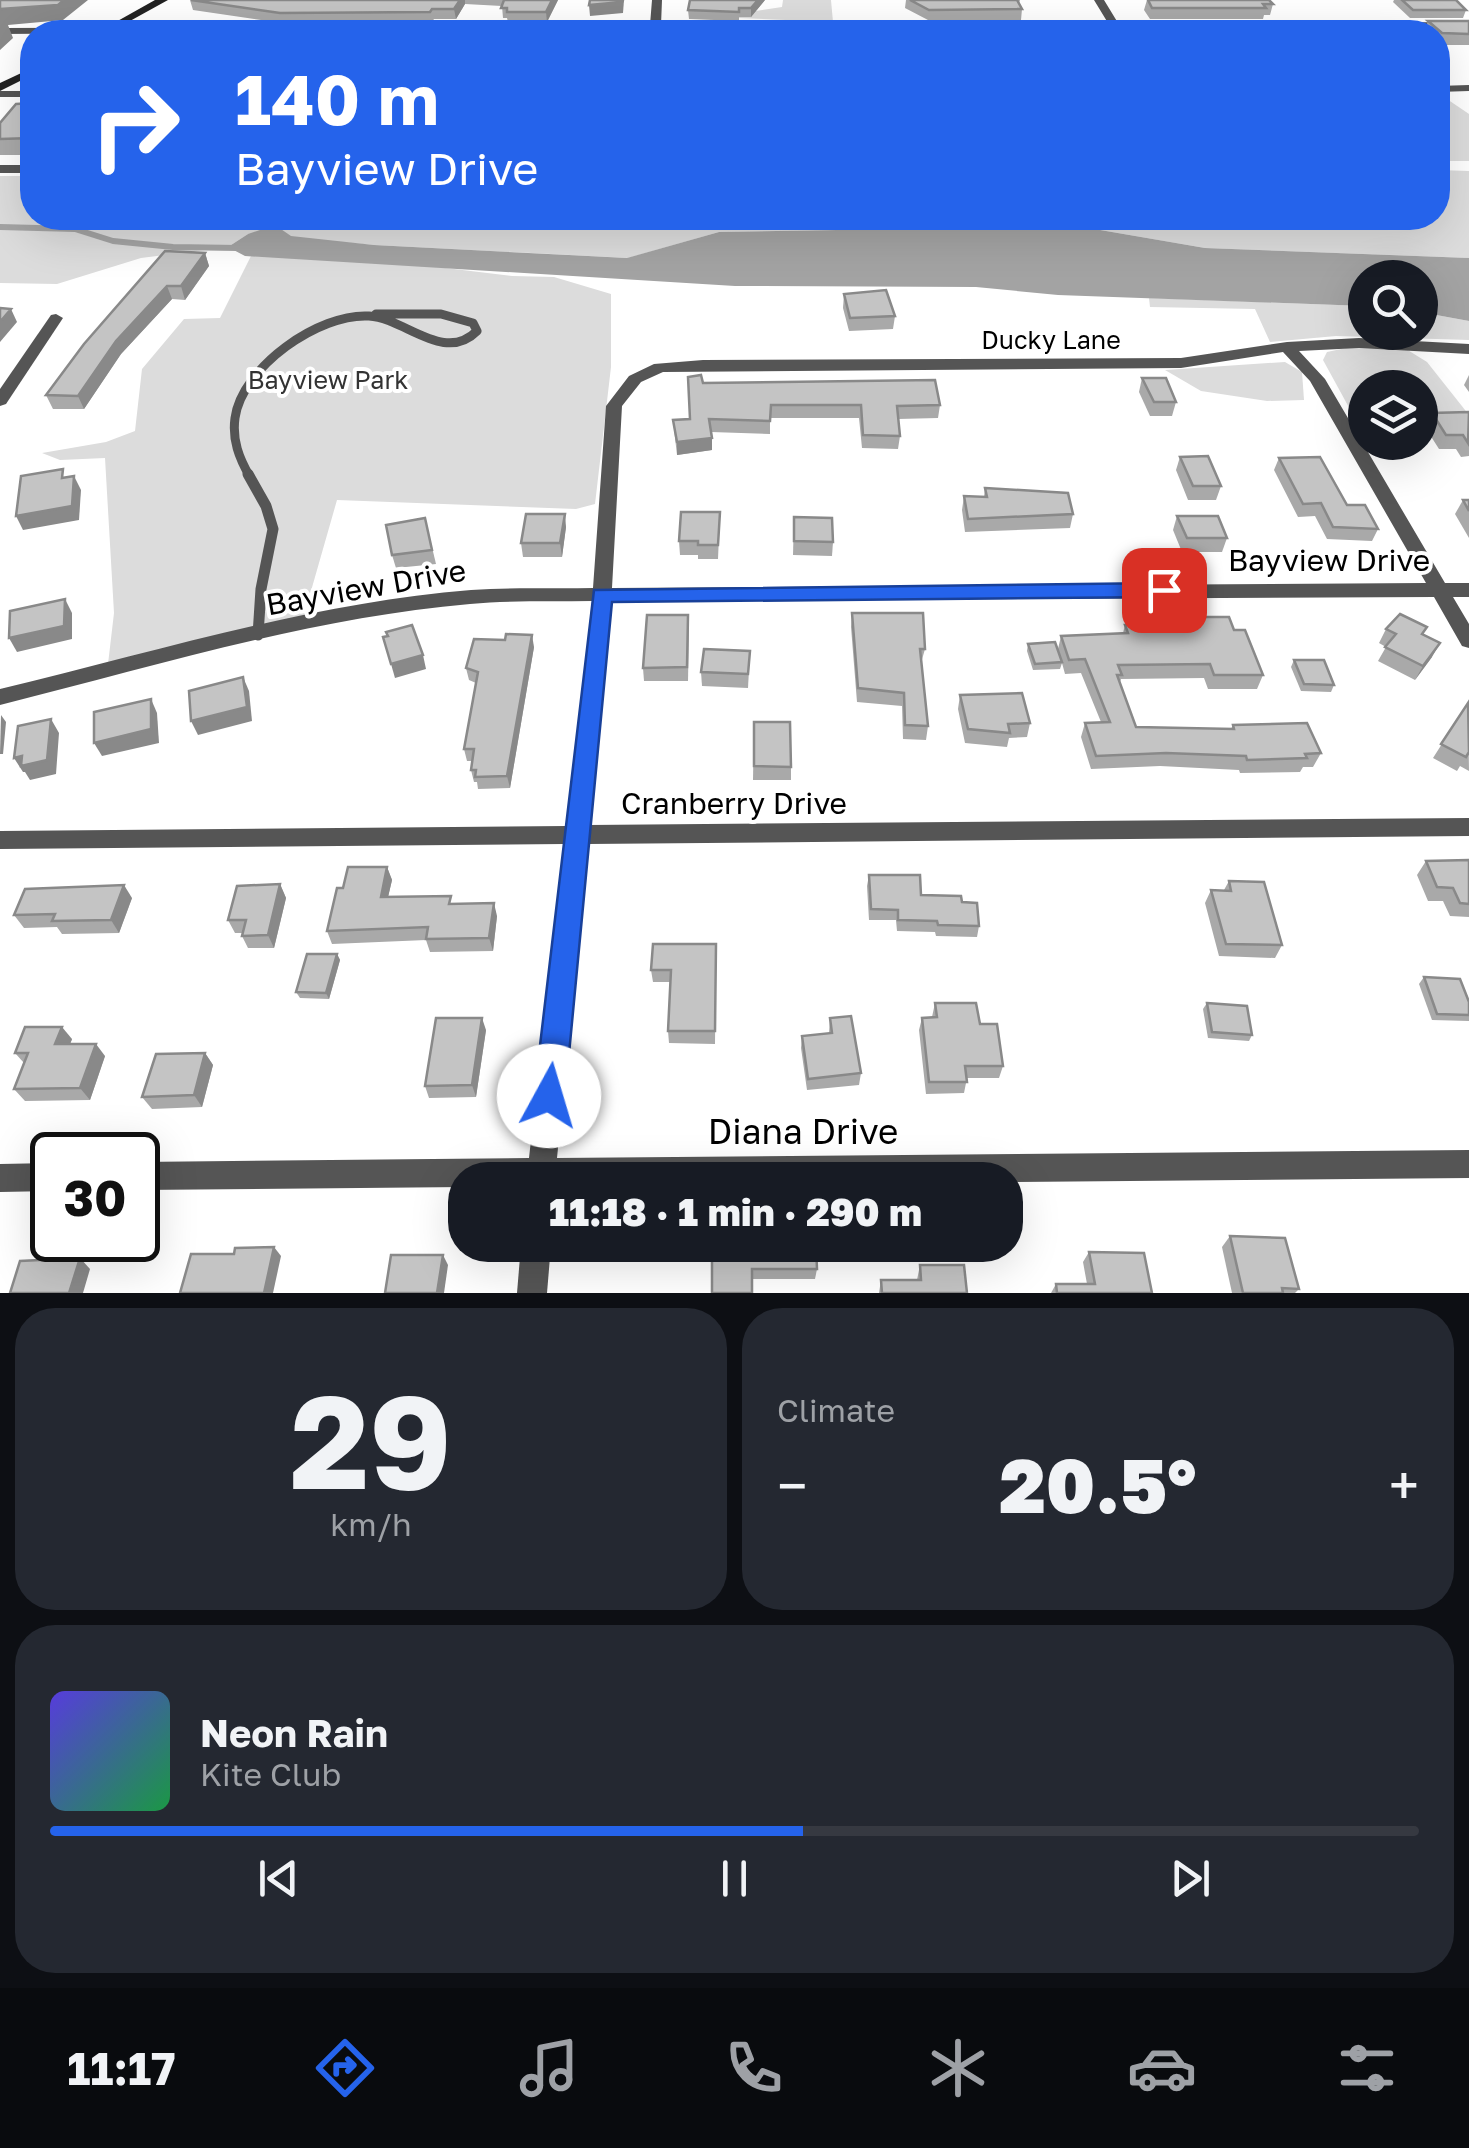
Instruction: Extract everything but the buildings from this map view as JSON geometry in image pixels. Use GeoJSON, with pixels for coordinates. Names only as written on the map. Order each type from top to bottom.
{"type":"FeatureCollection","features":[{"type":"Feature","properties":{"kind":"street"},"geometry":{"type":"LineString","coordinates":[[126,20],[162,0]]}},
{"type":"Feature","properties":{"kind":"street"},"geometry":{"type":"LineString","coordinates":[[0,401],[56,318]]}},
{"type":"Feature","properties":{"kind":"street","name":"Ducky Lane"},"geometry":{"type":"LineString","coordinates":[[602,595],[614,406],[634,378],[660,367],[1181,364],[1287,347],[1359,343],[1469,348]]}},
{"type":"Feature","properties":{"kind":"street"},"geometry":{"type":"LineString","coordinates":[[1287,347],[1317,379],[1469,641]]}},
{"type":"Feature","properties":{"kind":"street","name":"Bayview Drive"},"geometry":{"type":"LineString","coordinates":[[0,697],[258,635],[426,602],[774,591],[1469,590]]}},
{"type":"Feature","properties":{"kind":"street"},"geometry":{"type":"LineString","coordinates":[[543,1162],[602,595]]}},
{"type":"Feature","properties":{"kind":"street","name":"Cranberry Drive"},"geometry":{"type":"LineString","coordinates":[[0,840],[1469,827]]}},
{"type":"Feature","properties":{"kind":"street","name":"Diana Drive"},"geometry":{"type":"LineString","coordinates":[[1023,1169],[1469,1164]]}},
{"type":"Feature","properties":{"kind":"street","name":"Diana Drive"},"geometry":{"type":"LineString","coordinates":[[160,1176],[448,1175]]}},
{"type":"Feature","properties":{"kind":"street"},"geometry":{"type":"LineString","coordinates":[[0,1178],[30,1177]]}},
{"type":"Feature","properties":{"kind":"street"},"geometry":{"type":"LineString","coordinates":[[532,1293],[535,1262]]}},
{"type":"Feature","properties":{"kind":"lane"},"geometry":{"type":"LineString","coordinates":[[258,635],[260,594],[273,530],[234,439],[237,413],[260,367],[291,341],[318,327],[376,314],[441,314],[473,323],[477,330],[467,341],[434,344],[376,314]]}},
{"type":"Feature","properties":{"kind":"green space"},"geometry":{"type":"Polygon","coordinates":[[[783,0],[831,0],[833,20],[738,18],[742,13],[782,7],[783,0]]]}},
{"type":"Feature","properties":{"kind":"green space"},"geometry":{"type":"Polygon","coordinates":[[[1450,101],[1469,114],[1469,161],[1450,161],[1450,101]]]}},
{"type":"Feature","properties":{"kind":"green space"},"geometry":{"type":"Polygon","coordinates":[[[1450,170],[1469,171],[1469,258],[1205,248],[1100,230],[1450,230],[1450,170]]]}},
{"type":"Feature","properties":{"kind":"green space"},"geometry":{"type":"Polygon","coordinates":[[[0,176],[20,176],[20,230],[838,230],[719,232],[628,258],[374,245],[248,234],[228,247],[141,258],[57,284],[0,283],[0,176]]]}},
{"type":"Feature","properties":{"kind":"green space","name":"Bayview Park"},"geometry":{"type":"Polygon","coordinates":[[[251,256],[396,262],[554,277],[611,294],[611,367],[595,504],[576,509],[337,500],[303,619],[108,664],[114,613],[105,458],[60,460],[42,453],[106,442],[135,431],[142,369],[184,319],[220,318],[251,256]]]}},
{"type":"Feature","properties":{"kind":"green space"},"geometry":{"type":"Polygon","coordinates":[[[1149,298],[1348,305],[1348,336],[1270,342],[1255,309],[1150,307],[1149,298]]]}},
{"type":"Feature","properties":{"kind":"green space"},"geometry":{"type":"Polygon","coordinates":[[[1438,315],[1469,321],[1469,340],[1438,339],[1438,315]]]}},
{"type":"Feature","properties":{"kind":"green space"},"geometry":{"type":"Polygon","coordinates":[[[1346,348],[1408,350],[1433,370],[1348,370],[1348,406],[1323,360],[1327,352],[1346,348]]]}},
{"type":"Feature","properties":{"kind":"green space"},"geometry":{"type":"Polygon","coordinates":[[[1285,362],[1302,372],[1304,400],[1267,401],[1201,391],[1165,370],[1285,362]]]}},
{"type":"Feature","properties":{"kind":"green space"},"geometry":{"type":"Polygon","coordinates":[[[1438,376],[1469,415],[1469,421],[1438,419],[1438,376]]]}},
{"type":"Feature","properties":{"kind":"shaded area"},"geometry":{"type":"Polygon","coordinates":[[[260,230],[282,230],[291,236],[374,245],[627,258],[719,232],[1100,230],[1205,248],[1469,258],[1469,321],[1438,315],[1438,260],[1348,260],[1348,305],[1058,295],[976,287],[735,286],[245,256],[228,247],[260,230]]]}},
{"type":"Feature","properties":{"kind":"waterway"},"geometry":{"type":"LineString","coordinates":[[0,227],[20,228]]}},
{"type":"Feature","properties":{"kind":"waterway"},"geometry":{"type":"LineString","coordinates":[[78,230],[113,241],[238,248]]}},
{"type":"Feature","properties":{"kind":"route"},"geometry":{"type":"LineString","coordinates":[[549,1096],[602,595],[1164,590]]}}]}
